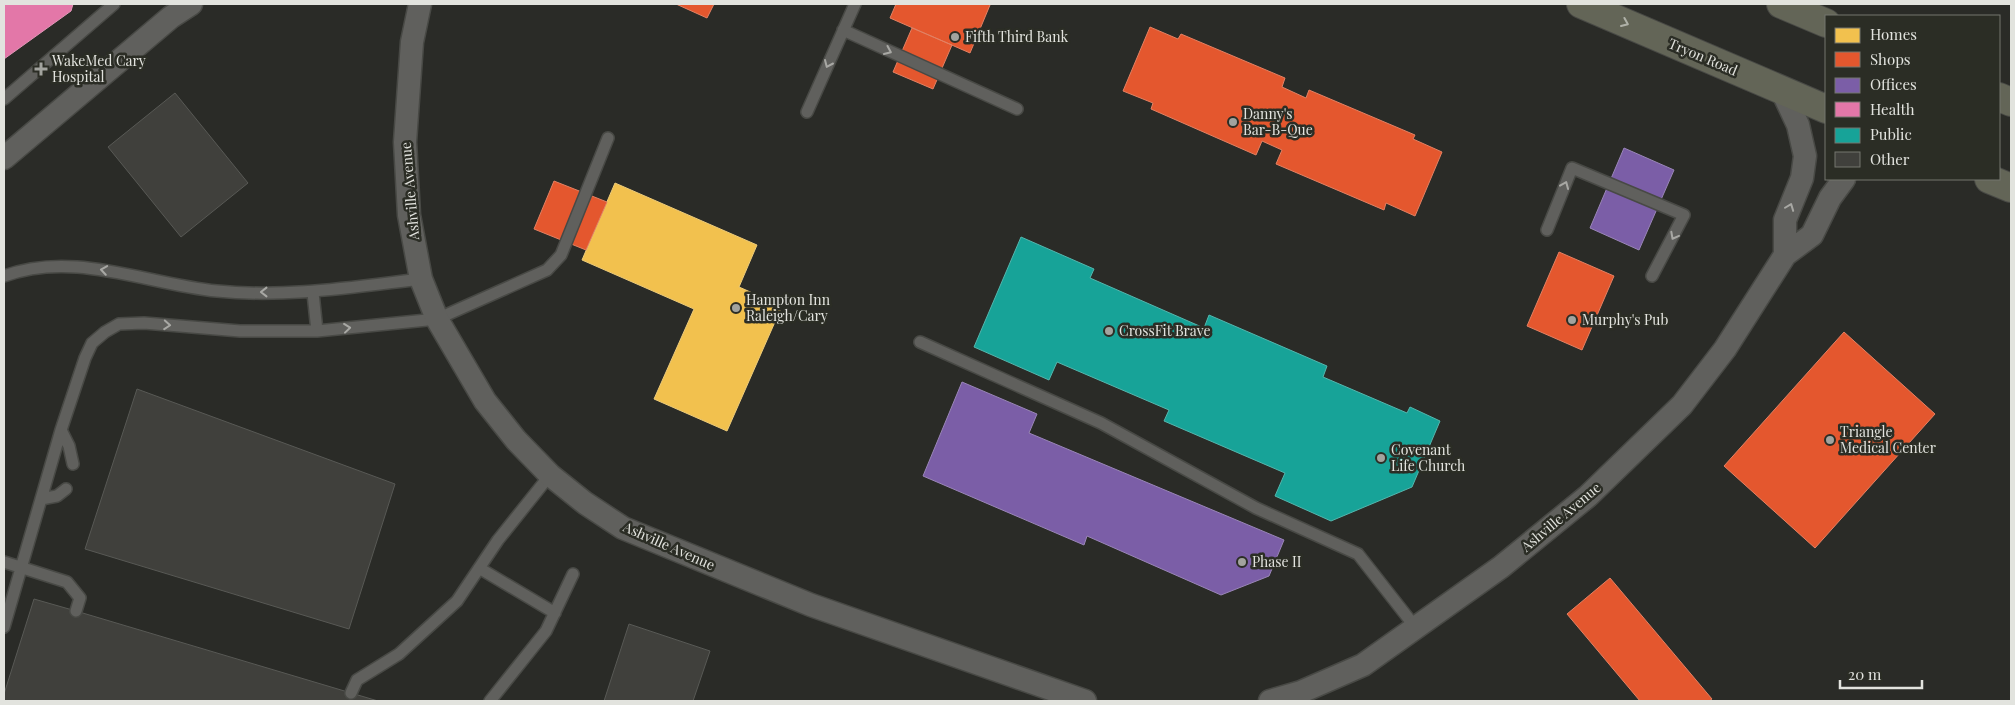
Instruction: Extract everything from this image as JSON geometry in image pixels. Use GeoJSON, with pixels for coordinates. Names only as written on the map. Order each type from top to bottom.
{"type":"FeatureCollection","features":[{"type":"Feature","properties":{"kind":"main road","name":"Tryon Road"},"geometry":{"type":"LineString","coordinates":[[1580,4],[1825,109]]}},
{"type":"Feature","properties":{"kind":"main road"},"geometry":{"type":"LineString","coordinates":[[1781,4],[1825,23]]}},
{"type":"Feature","properties":{"kind":"main road"},"geometry":{"type":"LineString","coordinates":[[1991,180],[2011,188]]}},
{"type":"Feature","properties":{"kind":"street"},"geometry":{"type":"LineString","coordinates":[[4,158],[171,17],[191,4]]}},
{"type":"Feature","properties":{"kind":"street","name":"Ashville Avenue"},"geometry":{"type":"LineString","coordinates":[[420,4],[412,42],[405,142],[409,215],[421,279],[438,319],[485,401],[516,440],[550,475],[585,503],[624,528],[811,605],[1085,701]]}},
{"type":"Feature","properties":{"kind":"street"},"geometry":{"type":"LineString","coordinates":[[1782,91],[1798,125],[1805,156],[1802,178],[1785,220],[1784,255]]}},
{"type":"Feature","properties":{"kind":"street","name":"Ashville Avenue"},"geometry":{"type":"LineString","coordinates":[[1270,701],[1301,692],[1363,665],[1501,567],[1588,496],[1682,405],[1725,350],[1784,255],[1812,234],[1830,198],[1843,180]]}},
{"type":"Feature","properties":{"kind":"lane"},"geometry":{"type":"LineString","coordinates":[[4,99],[114,4]]}},
{"type":"Feature","properties":{"kind":"lane"},"geometry":{"type":"LineString","coordinates":[[807,112],[855,4]]}},
{"type":"Feature","properties":{"kind":"lane"},"geometry":{"type":"LineString","coordinates":[[843,30],[1017,110]]}},
{"type":"Feature","properties":{"kind":"lane"},"geometry":{"type":"LineString","coordinates":[[4,627],[61,430],[84,358],[92,343],[119,324],[144,323],[240,331],[317,331],[438,319],[547,270],[561,255],[608,138]]}},
{"type":"Feature","properties":{"kind":"lane"},"geometry":{"type":"LineString","coordinates":[[1547,230],[1572,168],[1684,216],[1652,276]]}},
{"type":"Feature","properties":{"kind":"lane"},"geometry":{"type":"LineString","coordinates":[[4,276],[22,269],[62,266],[125,273],[216,291],[313,293],[421,279]]}},
{"type":"Feature","properties":{"kind":"lane"},"geometry":{"type":"LineString","coordinates":[[313,293],[317,331]]}},
{"type":"Feature","properties":{"kind":"lane"},"geometry":{"type":"LineString","coordinates":[[920,342],[1101,423],[1256,508],[1358,554],[1416,628]]}},
{"type":"Feature","properties":{"kind":"lane"},"geometry":{"type":"LineString","coordinates":[[61,430],[69,446],[73,464]]}},
{"type":"Feature","properties":{"kind":"lane"},"geometry":{"type":"LineString","coordinates":[[351,693],[357,680],[399,654],[457,601],[498,540],[550,475]]}},
{"type":"Feature","properties":{"kind":"lane"},"geometry":{"type":"LineString","coordinates":[[41,499],[57,496],[66,489]]}},
{"type":"Feature","properties":{"kind":"lane"},"geometry":{"type":"LineString","coordinates":[[4,562],[67,582],[80,598],[76,612]]}},
{"type":"Feature","properties":{"kind":"lane"},"geometry":{"type":"LineString","coordinates":[[479,568],[554,613]]}},
{"type":"Feature","properties":{"kind":"lane"},"geometry":{"type":"LineString","coordinates":[[490,701],[546,632],[573,574]]}},
{"type":"Feature","properties":{"kind":"building: Homes","name":"Hampton Inn Raleigh/Cary"},"geometry":{"type":"Polygon","coordinates":[[[615,183],[757,245],[739,287],[782,306],[727,431],[654,399],[694,309],[582,260],[615,183]]]}},
{"type":"Feature","properties":{"kind":"building: Shops"},"geometry":{"type":"Polygon","coordinates":[[[676,4],[714,4],[707,18],[676,4]]]}},
{"type":"Feature","properties":{"kind":"building: Shops","name":"Fifth Third Bank"},"geometry":{"type":"Polygon","coordinates":[[[896,4],[990,5],[970,53],[890,18],[896,4]]]}},
{"type":"Feature","properties":{"kind":"building: Shops"},"geometry":{"type":"Polygon","coordinates":[[[1150,27],[1178,39],[1181,34],[1285,78],[1282,87],[1306,98],[1309,90],[1415,135],[1413,139],[1442,152],[1415,216],[1386,203],[1384,210],[1276,164],[1282,150],[1262,141],[1256,155],[1151,109],[1153,103],[1123,91],[1150,27]]]}},
{"type":"Feature","properties":{"kind":"building: Shops"},"geometry":{"type":"Polygon","coordinates":[[[912,28],[952,45],[933,89],[893,72],[912,28]]]}},
{"type":"Feature","properties":{"kind":"building: Shops"},"geometry":{"type":"Polygon","coordinates":[[[554,181],[607,202],[586,250],[534,229],[554,181]]]}},
{"type":"Feature","properties":{"kind":"building: Shops"},"geometry":{"type":"Polygon","coordinates":[[[1559,252],[1614,276],[1582,350],[1527,326],[1559,252]]]}},
{"type":"Feature","properties":{"kind":"building: Shops","name":"Triangle Medical Center"},"geometry":{"type":"Polygon","coordinates":[[[1844,332],[1935,414],[1815,548],[1724,466],[1844,332]]]}},
{"type":"Feature","properties":{"kind":"building: Shops"},"geometry":{"type":"Polygon","coordinates":[[[1610,578],[1712,699],[1709,701],[1640,701],[1567,614],[1610,578]]]}},
{"type":"Feature","properties":{"kind":"building: Offices"},"geometry":{"type":"Polygon","coordinates":[[[1624,148],[1674,170],[1639,250],[1590,228],[1624,148]]]}},
{"type":"Feature","properties":{"kind":"building: Offices"},"geometry":{"type":"Polygon","coordinates":[[[962,382],[1037,414],[1029,433],[1284,540],[1269,576],[1221,595],[1087,536],[1084,545],[923,476],[962,382]]]}},
{"type":"Feature","properties":{"kind":"building: Health"},"geometry":{"type":"Polygon","coordinates":[[[4,4],[73,4],[71,11],[4,59],[4,4]]]}},
{"type":"Feature","properties":{"kind":"building: Public"},"geometry":{"type":"Polygon","coordinates":[[[1021,237],[1094,269],[1090,278],[1204,328],[1209,315],[1327,366],[1323,377],[1407,413],[1410,407],[1440,421],[1412,487],[1331,521],[1275,496],[1285,473],[1164,421],[1169,410],[1057,362],[1049,380],[974,347],[1021,237]]]}},
{"type":"Feature","properties":{"kind":"building: Other"},"geometry":{"type":"Polygon","coordinates":[[[175,93],[248,183],[181,237],[108,147],[175,93]]]}},
{"type":"Feature","properties":{"kind":"building: Other"},"geometry":{"type":"Polygon","coordinates":[[[137,389],[395,484],[349,629],[85,549],[137,389]]]}},
{"type":"Feature","properties":{"kind":"building: Other"},"geometry":{"type":"Polygon","coordinates":[[[34,599],[378,701],[4,701],[4,694],[34,599]]]}},
{"type":"Feature","properties":{"kind":"building: Other"},"geometry":{"type":"Polygon","coordinates":[[[629,624],[710,651],[693,701],[604,701],[629,624]]]}},
{"type":"Feature","properties":{"kind":"place","name":"Fifth Third Bank"},"geometry":{"type":"Point","coordinates":[955,37]}},
{"type":"Feature","properties":{"kind":"place","name":"WakeMed Cary Hospital"},"geometry":{"type":"Point","coordinates":[41,69]}},
{"type":"Feature","properties":{"kind":"place","name":"Danny's Bar-B-Que"},"geometry":{"type":"Point","coordinates":[1233,122]}},
{"type":"Feature","properties":{"kind":"place","name":"Hampton Inn Raleigh/Cary"},"geometry":{"type":"Point","coordinates":[736,308]}},
{"type":"Feature","properties":{"kind":"place","name":"Murphy's Pub"},"geometry":{"type":"Point","coordinates":[1572,320]}},
{"type":"Feature","properties":{"kind":"place","name":"CrossFit Brave"},"geometry":{"type":"Point","coordinates":[1109,331]}},
{"type":"Feature","properties":{"kind":"place","name":"Triangle Medical Center"},"geometry":{"type":"Point","coordinates":[1830,440]}},
{"type":"Feature","properties":{"kind":"place","name":"Covenant Life Church"},"geometry":{"type":"Point","coordinates":[1381,458]}},
{"type":"Feature","properties":{"kind":"place","name":"Phase II"},"geometry":{"type":"Point","coordinates":[1242,562]}}]}
